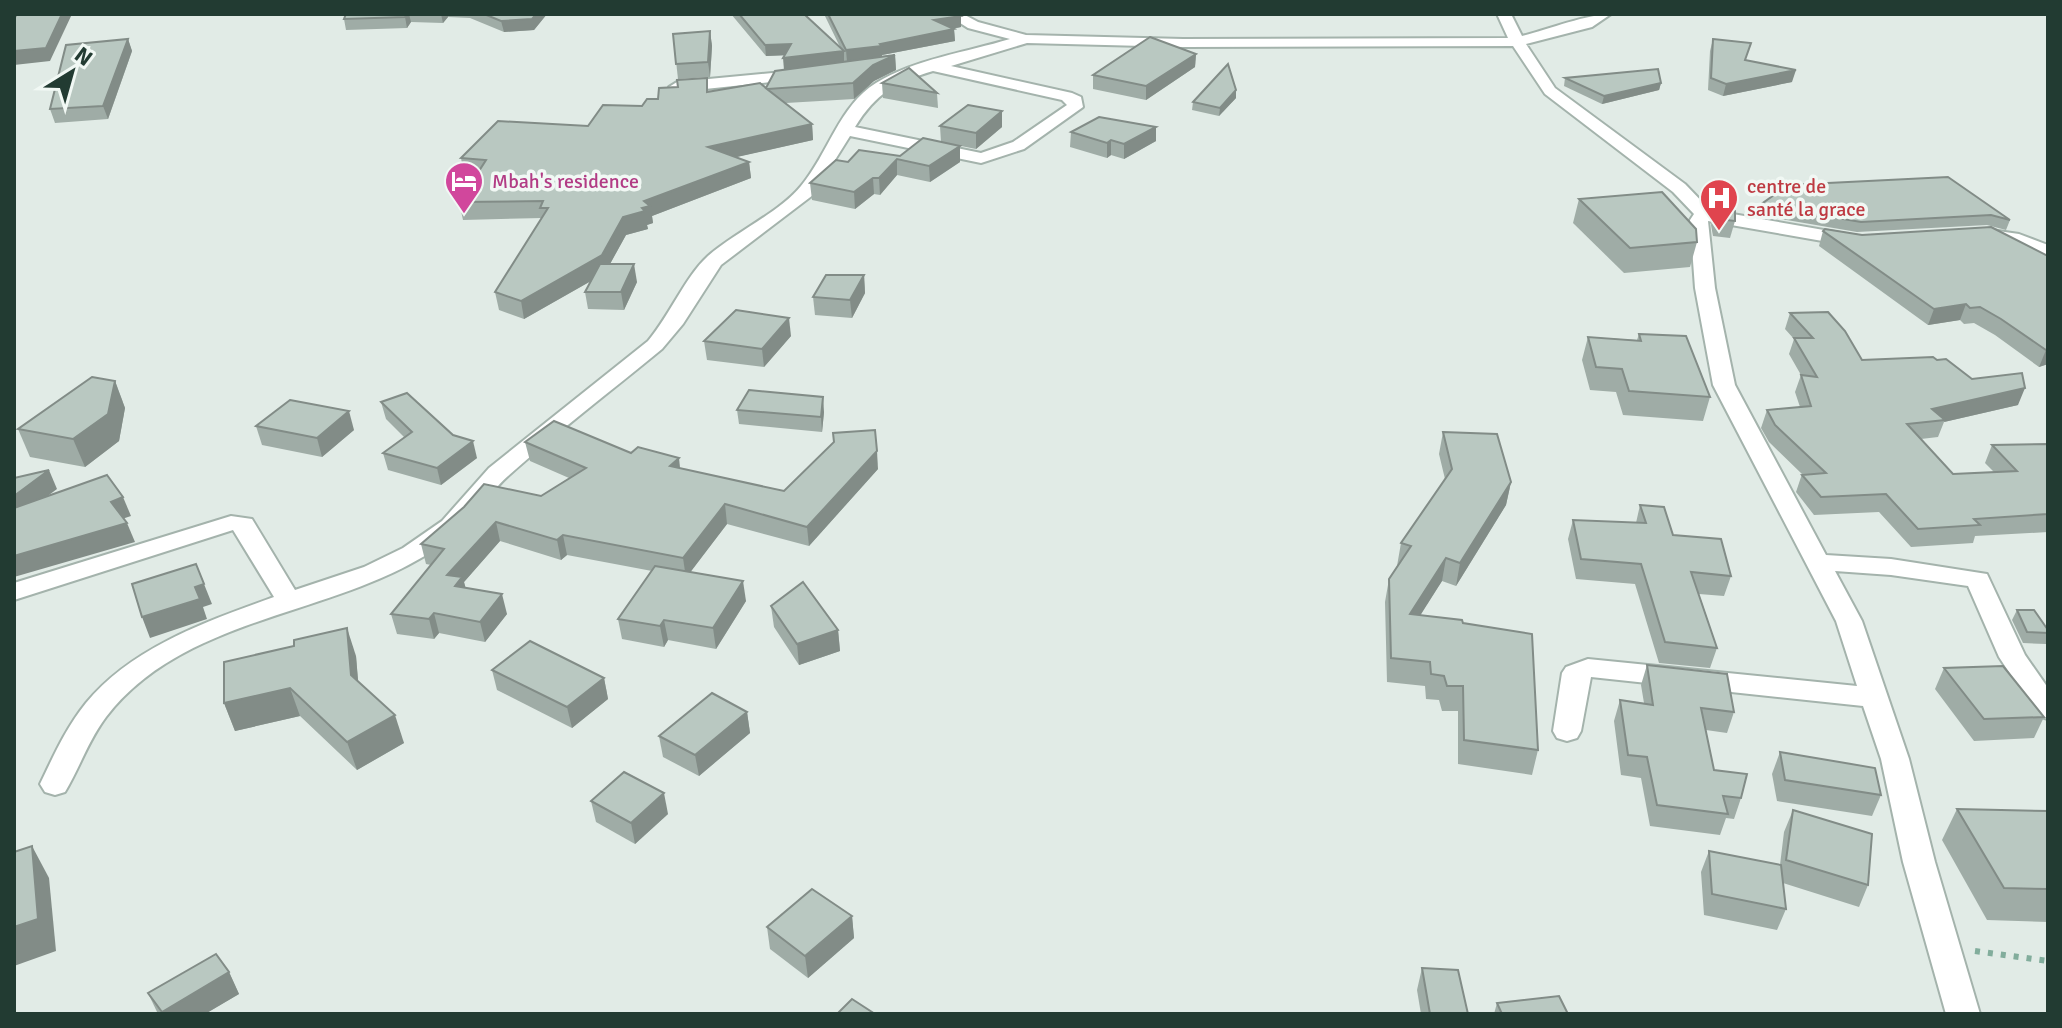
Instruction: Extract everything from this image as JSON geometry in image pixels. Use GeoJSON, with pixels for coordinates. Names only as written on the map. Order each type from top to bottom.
{"type":"FeatureCollection","features":[{"type":"Feature","properties":{"kind":"street"},"geometry":{"type":"LineString","coordinates":[[953,14],[973,25],[1026,39],[1183,43],[1517,42],[1587,24],[1604,14]]}},
{"type":"Feature","properties":{"kind":"street"},"geometry":{"type":"LineString","coordinates":[[1504,14],[1517,42],[1550,91],[1679,188],[1704,214],[1813,234],[1871,240]]}},
{"type":"Feature","properties":{"kind":"street"},"geometry":{"type":"LineString","coordinates":[[55,784],[79,733],[109,695],[143,669],[199,636],[373,572],[412,553],[451,526],[497,473],[655,345],[676,320],[698,281],[714,261],[807,191],[863,101],[882,86],[932,66],[1026,39]]}},
{"type":"Feature","properties":{"kind":"street"},"geometry":{"type":"LineString","coordinates":[[886,64],[975,53]]}},
{"type":"Feature","properties":{"kind":"street"},"geometry":{"type":"LineString","coordinates":[[846,130],[990,157],[1017,147],[1075,107],[1075,100],[1067,96],[932,66]]}},
{"type":"Feature","properties":{"kind":"street"},"geometry":{"type":"LineString","coordinates":[[663,88],[817,74]]}},
{"type":"Feature","properties":{"kind":"street"},"geometry":{"type":"LineString","coordinates":[[1704,214],[1699,220],[1705,288],[1724,385],[1849,621],[1895,759],[1919,862],[1963,1014]]}},
{"type":"Feature","properties":{"kind":"street"},"geometry":{"type":"LineString","coordinates":[[1972,235],[1987,233],[2013,238],[2048,251]]}},
{"type":"Feature","properties":{"kind":"street"},"geometry":{"type":"LineString","coordinates":[[14,592],[231,523],[243,524],[289,601]]}},
{"type":"Feature","properties":{"kind":"street"},"geometry":{"type":"LineString","coordinates":[[1818,562],[1891,567],[1978,580],[2012,657],[2048,709]]}},
{"type":"Feature","properties":{"kind":"street"},"geometry":{"type":"LineString","coordinates":[[1567,731],[1572,683],[1576,673],[1588,668],[1872,697]]}},
{"type":"Feature","properties":{"kind":"path"},"geometry":{"type":"LineString","coordinates":[[1946,947],[2048,961]]}},
{"type":"Feature","properties":{"kind":"building"},"geometry":{"type":"Polygon","coordinates":[[[17,14],[62,14],[46,48],[14,51],[14,19],[17,14]]]}},
{"type":"Feature","properties":{"kind":"building"},"geometry":{"type":"Polygon","coordinates":[[[346,14],[407,14],[405,17],[344,19],[346,14]]]}},
{"type":"Feature","properties":{"kind":"building"},"geometry":{"type":"Polygon","coordinates":[[[484,14],[536,14],[532,19],[501,21],[484,14]]]}},
{"type":"Feature","properties":{"kind":"building"},"geometry":{"type":"Polygon","coordinates":[[[739,14],[804,14],[844,51],[783,58],[791,44],[765,45],[739,14]]]}},
{"type":"Feature","properties":{"kind":"building"},"geometry":{"type":"Polygon","coordinates":[[[828,14],[961,16],[934,20],[954,29],[880,44],[882,46],[846,50],[828,14]]]}},
{"type":"Feature","properties":{"kind":"building"},"geometry":{"type":"Polygon","coordinates":[[[710,31],[708,62],[676,64],[673,34],[710,31]]]}},
{"type":"Feature","properties":{"kind":"building"},"geometry":{"type":"Polygon","coordinates":[[[1150,37],[1196,54],[1146,86],[1093,75],[1150,37]]]}},
{"type":"Feature","properties":{"kind":"building"},"geometry":{"type":"Polygon","coordinates":[[[128,39],[103,106],[50,109],[66,45],[128,39]]]}},
{"type":"Feature","properties":{"kind":"building"},"geometry":{"type":"Polygon","coordinates":[[[1713,39],[1751,43],[1745,60],[1796,70],[1726,84],[1711,78],[1713,39]]]}},
{"type":"Feature","properties":{"kind":"building"},"geometry":{"type":"Polygon","coordinates":[[[895,55],[873,65],[853,83],[767,89],[812,124],[708,147],[749,162],[644,201],[650,206],[642,208],[645,211],[623,217],[602,255],[521,301],[495,292],[548,208],[540,208],[543,201],[459,202],[486,160],[461,158],[498,121],[588,126],[603,105],[642,106],[647,99],[658,99],[659,88],[678,87],[677,80],[707,78],[707,92],[760,83],[766,88],[775,71],[895,55]]]}},
{"type":"Feature","properties":{"kind":"building"},"geometry":{"type":"Polygon","coordinates":[[[1228,64],[1236,90],[1220,108],[1193,102],[1228,64]]]}},
{"type":"Feature","properties":{"kind":"building"},"geometry":{"type":"Polygon","coordinates":[[[909,68],[937,93],[882,83],[909,68]]]}},
{"type":"Feature","properties":{"kind":"building"},"geometry":{"type":"Polygon","coordinates":[[[1658,69],[1661,83],[1604,96],[1565,78],[1658,69]]]}},
{"type":"Feature","properties":{"kind":"building"},"geometry":{"type":"Polygon","coordinates":[[[968,105],[1002,111],[976,133],[940,126],[968,105]]]}},
{"type":"Feature","properties":{"kind":"building"},"geometry":{"type":"Polygon","coordinates":[[[1099,117],[1156,127],[1124,144],[1111,140],[1107,143],[1071,132],[1099,117]]]}},
{"type":"Feature","properties":{"kind":"building"},"geometry":{"type":"Polygon","coordinates":[[[923,138],[960,146],[929,166],[897,159],[879,178],[873,178],[854,192],[810,183],[836,160],[848,162],[859,150],[900,156],[923,138]]]}},
{"type":"Feature","properties":{"kind":"building"},"geometry":{"type":"Polygon","coordinates":[[[1948,177],[2010,220],[1991,215],[1861,222],[1760,205],[1788,185],[1948,177]]]}},
{"type":"Feature","properties":{"kind":"building"},"geometry":{"type":"Polygon","coordinates":[[[1662,192],[1696,229],[1697,242],[1630,248],[1579,199],[1662,192]]]}},
{"type":"Feature","properties":{"kind":"building"},"geometry":{"type":"Polygon","coordinates":[[[1716,208],[1735,211],[1735,221],[1717,219],[1716,208]]]}},
{"type":"Feature","properties":{"kind":"building"},"geometry":{"type":"Polygon","coordinates":[[[1991,227],[2048,256],[2048,350],[1980,307],[1970,308],[1966,304],[1934,309],[1823,231],[1862,235],[1991,227]]]}},
{"type":"Feature","properties":{"kind":"building"},"geometry":{"type":"Polygon","coordinates":[[[600,264],[634,264],[621,292],[585,292],[600,264]]]}},
{"type":"Feature","properties":{"kind":"building"},"geometry":{"type":"Polygon","coordinates":[[[826,275],[864,275],[850,300],[813,297],[826,275]]]}},
{"type":"Feature","properties":{"kind":"building"},"geometry":{"type":"Polygon","coordinates":[[[736,310],[789,318],[762,349],[704,341],[736,310]]]}},
{"type":"Feature","properties":{"kind":"building"},"geometry":{"type":"Polygon","coordinates":[[[1828,312],[1845,331],[1862,360],[1946,359],[1972,379],[2022,373],[2025,388],[1932,409],[1945,420],[1907,424],[1953,474],[2017,471],[1992,445],[2048,444],[2048,514],[1974,519],[1980,525],[1918,529],[1886,494],[1821,497],[1802,475],[1826,473],[1775,425],[1767,410],[1811,406],[1801,375],[1817,377],[1794,338],[1813,338],[1790,313],[1828,312]]]}},
{"type":"Feature","properties":{"kind":"building"},"geometry":{"type":"Polygon","coordinates":[[[1639,334],[1686,336],[1710,397],[1629,391],[1622,369],[1596,367],[1588,337],[1641,341],[1639,334]]]}},
{"type":"Feature","properties":{"kind":"building"},"geometry":{"type":"Polygon","coordinates":[[[92,377],[115,381],[108,414],[73,439],[18,429],[92,377]]]}},
{"type":"Feature","properties":{"kind":"building"},"geometry":{"type":"Polygon","coordinates":[[[749,390],[823,397],[821,417],[737,410],[749,390]]]}},
{"type":"Feature","properties":{"kind":"building"},"geometry":{"type":"Polygon","coordinates":[[[407,393],[453,435],[473,441],[437,468],[383,453],[412,432],[381,402],[407,393]]]}},
{"type":"Feature","properties":{"kind":"building"},"geometry":{"type":"Polygon","coordinates":[[[290,400],[349,411],[317,438],[256,426],[290,400]]]}},
{"type":"Feature","properties":{"kind":"building"},"geometry":{"type":"Polygon","coordinates":[[[554,421],[631,453],[638,447],[679,458],[670,466],[784,491],[834,442],[833,433],[875,430],[877,451],[807,527],[725,504],[683,558],[563,535],[557,540],[496,522],[447,575],[462,577],[455,586],[502,594],[480,622],[434,613],[429,619],[391,614],[444,549],[421,544],[464,507],[484,484],[541,496],[586,468],[525,442],[554,421]]]}},
{"type":"Feature","properties":{"kind":"building"},"geometry":{"type":"Polygon","coordinates":[[[1443,432],[1497,434],[1511,482],[1460,563],[1446,558],[1410,614],[1462,620],[1463,623],[1532,634],[1538,750],[1464,740],[1463,686],[1447,686],[1444,676],[1431,674],[1430,662],[1391,658],[1389,579],[1411,546],[1401,543],[1452,469],[1443,432]]]}},
{"type":"Feature","properties":{"kind":"building"},"geometry":{"type":"Polygon","coordinates":[[[49,470],[14,496],[14,478],[49,470]]]}},
{"type":"Feature","properties":{"kind":"building"},"geometry":{"type":"Polygon","coordinates":[[[107,475],[123,497],[111,502],[127,523],[14,556],[14,508],[107,475]]]}},
{"type":"Feature","properties":{"kind":"building"},"geometry":{"type":"Polygon","coordinates":[[[1640,505],[1664,507],[1673,535],[1721,539],[1731,576],[1691,572],[1717,648],[1665,642],[1641,564],[1581,559],[1573,520],[1646,523],[1640,505]]]}},
{"type":"Feature","properties":{"kind":"building"},"geometry":{"type":"Polygon","coordinates":[[[196,564],[204,584],[195,587],[200,599],[142,617],[132,584],[196,564]]]}},
{"type":"Feature","properties":{"kind":"building"},"geometry":{"type":"Polygon","coordinates":[[[655,566],[743,581],[713,628],[664,620],[660,626],[618,619],[655,566]]]}},
{"type":"Feature","properties":{"kind":"building"},"geometry":{"type":"Polygon","coordinates":[[[803,582],[838,630],[797,644],[771,606],[803,582]]]}},
{"type":"Feature","properties":{"kind":"building"},"geometry":{"type":"Polygon","coordinates":[[[2017,610],[2034,610],[2048,633],[2027,632],[2017,610]]]}},
{"type":"Feature","properties":{"kind":"building"},"geometry":{"type":"Polygon","coordinates":[[[347,628],[351,675],[395,715],[347,742],[290,688],[224,703],[224,662],[294,646],[294,640],[347,628]]]}},
{"type":"Feature","properties":{"kind":"building"},"geometry":{"type":"Polygon","coordinates":[[[530,641],[604,678],[567,707],[492,670],[530,641]]]}},
{"type":"Feature","properties":{"kind":"building"},"geometry":{"type":"Polygon","coordinates":[[[1647,665],[1727,674],[1734,712],[1701,708],[1714,770],[1747,774],[1741,798],[1723,796],[1728,814],[1657,805],[1647,757],[1628,755],[1620,700],[1653,705],[1647,665]]]}},
{"type":"Feature","properties":{"kind":"building"},"geometry":{"type":"Polygon","coordinates":[[[2003,666],[2044,717],[1984,719],[1944,668],[2003,666]]]}},
{"type":"Feature","properties":{"kind":"building"},"geometry":{"type":"Polygon","coordinates":[[[712,693],[747,712],[695,755],[659,736],[712,693]]]}},
{"type":"Feature","properties":{"kind":"building"},"geometry":{"type":"Polygon","coordinates":[[[1780,752],[1875,768],[1881,795],[1785,780],[1780,752]]]}},
{"type":"Feature","properties":{"kind":"building"},"geometry":{"type":"Polygon","coordinates":[[[624,772],[664,793],[631,823],[591,801],[624,772]]]}},
{"type":"Feature","properties":{"kind":"building"},"geometry":{"type":"Polygon","coordinates":[[[1957,809],[2048,811],[2048,889],[2004,888],[1957,809]]]}},
{"type":"Feature","properties":{"kind":"building"},"geometry":{"type":"Polygon","coordinates":[[[1793,810],[1872,834],[1868,885],[1786,860],[1793,810]]]}},
{"type":"Feature","properties":{"kind":"building"},"geometry":{"type":"Polygon","coordinates":[[[32,846],[38,919],[14,927],[14,852],[32,846]]]}},
{"type":"Feature","properties":{"kind":"building"},"geometry":{"type":"Polygon","coordinates":[[[1709,851],[1781,865],[1786,909],[1712,894],[1709,851]]]}},
{"type":"Feature","properties":{"kind":"building"},"geometry":{"type":"Polygon","coordinates":[[[812,889],[852,916],[805,956],[767,927],[812,889]]]}},
{"type":"Feature","properties":{"kind":"building"},"geometry":{"type":"Polygon","coordinates":[[[216,954],[229,972],[162,1012],[148,993],[216,954]]]}},
{"type":"Feature","properties":{"kind":"building"},"geometry":{"type":"Polygon","coordinates":[[[1422,968],[1458,970],[1468,1014],[1430,1014],[1422,968]]]}},
{"type":"Feature","properties":{"kind":"building"},"geometry":{"type":"Polygon","coordinates":[[[1559,996],[1568,1014],[1502,1014],[1497,1003],[1559,996]]]}},
{"type":"Feature","properties":{"kind":"building"},"geometry":{"type":"Polygon","coordinates":[[[852,999],[875,1014],[837,1014],[852,999]]]}},
{"type":"Feature","properties":{"kind":"place","name":"Mbah's residence"},"geometry":{"type":"Point","coordinates":[464,215]}},
{"type":"Feature","properties":{"kind":"place","name":"centre de santé la grace"},"geometry":{"type":"Point","coordinates":[1719,232]}}]}
